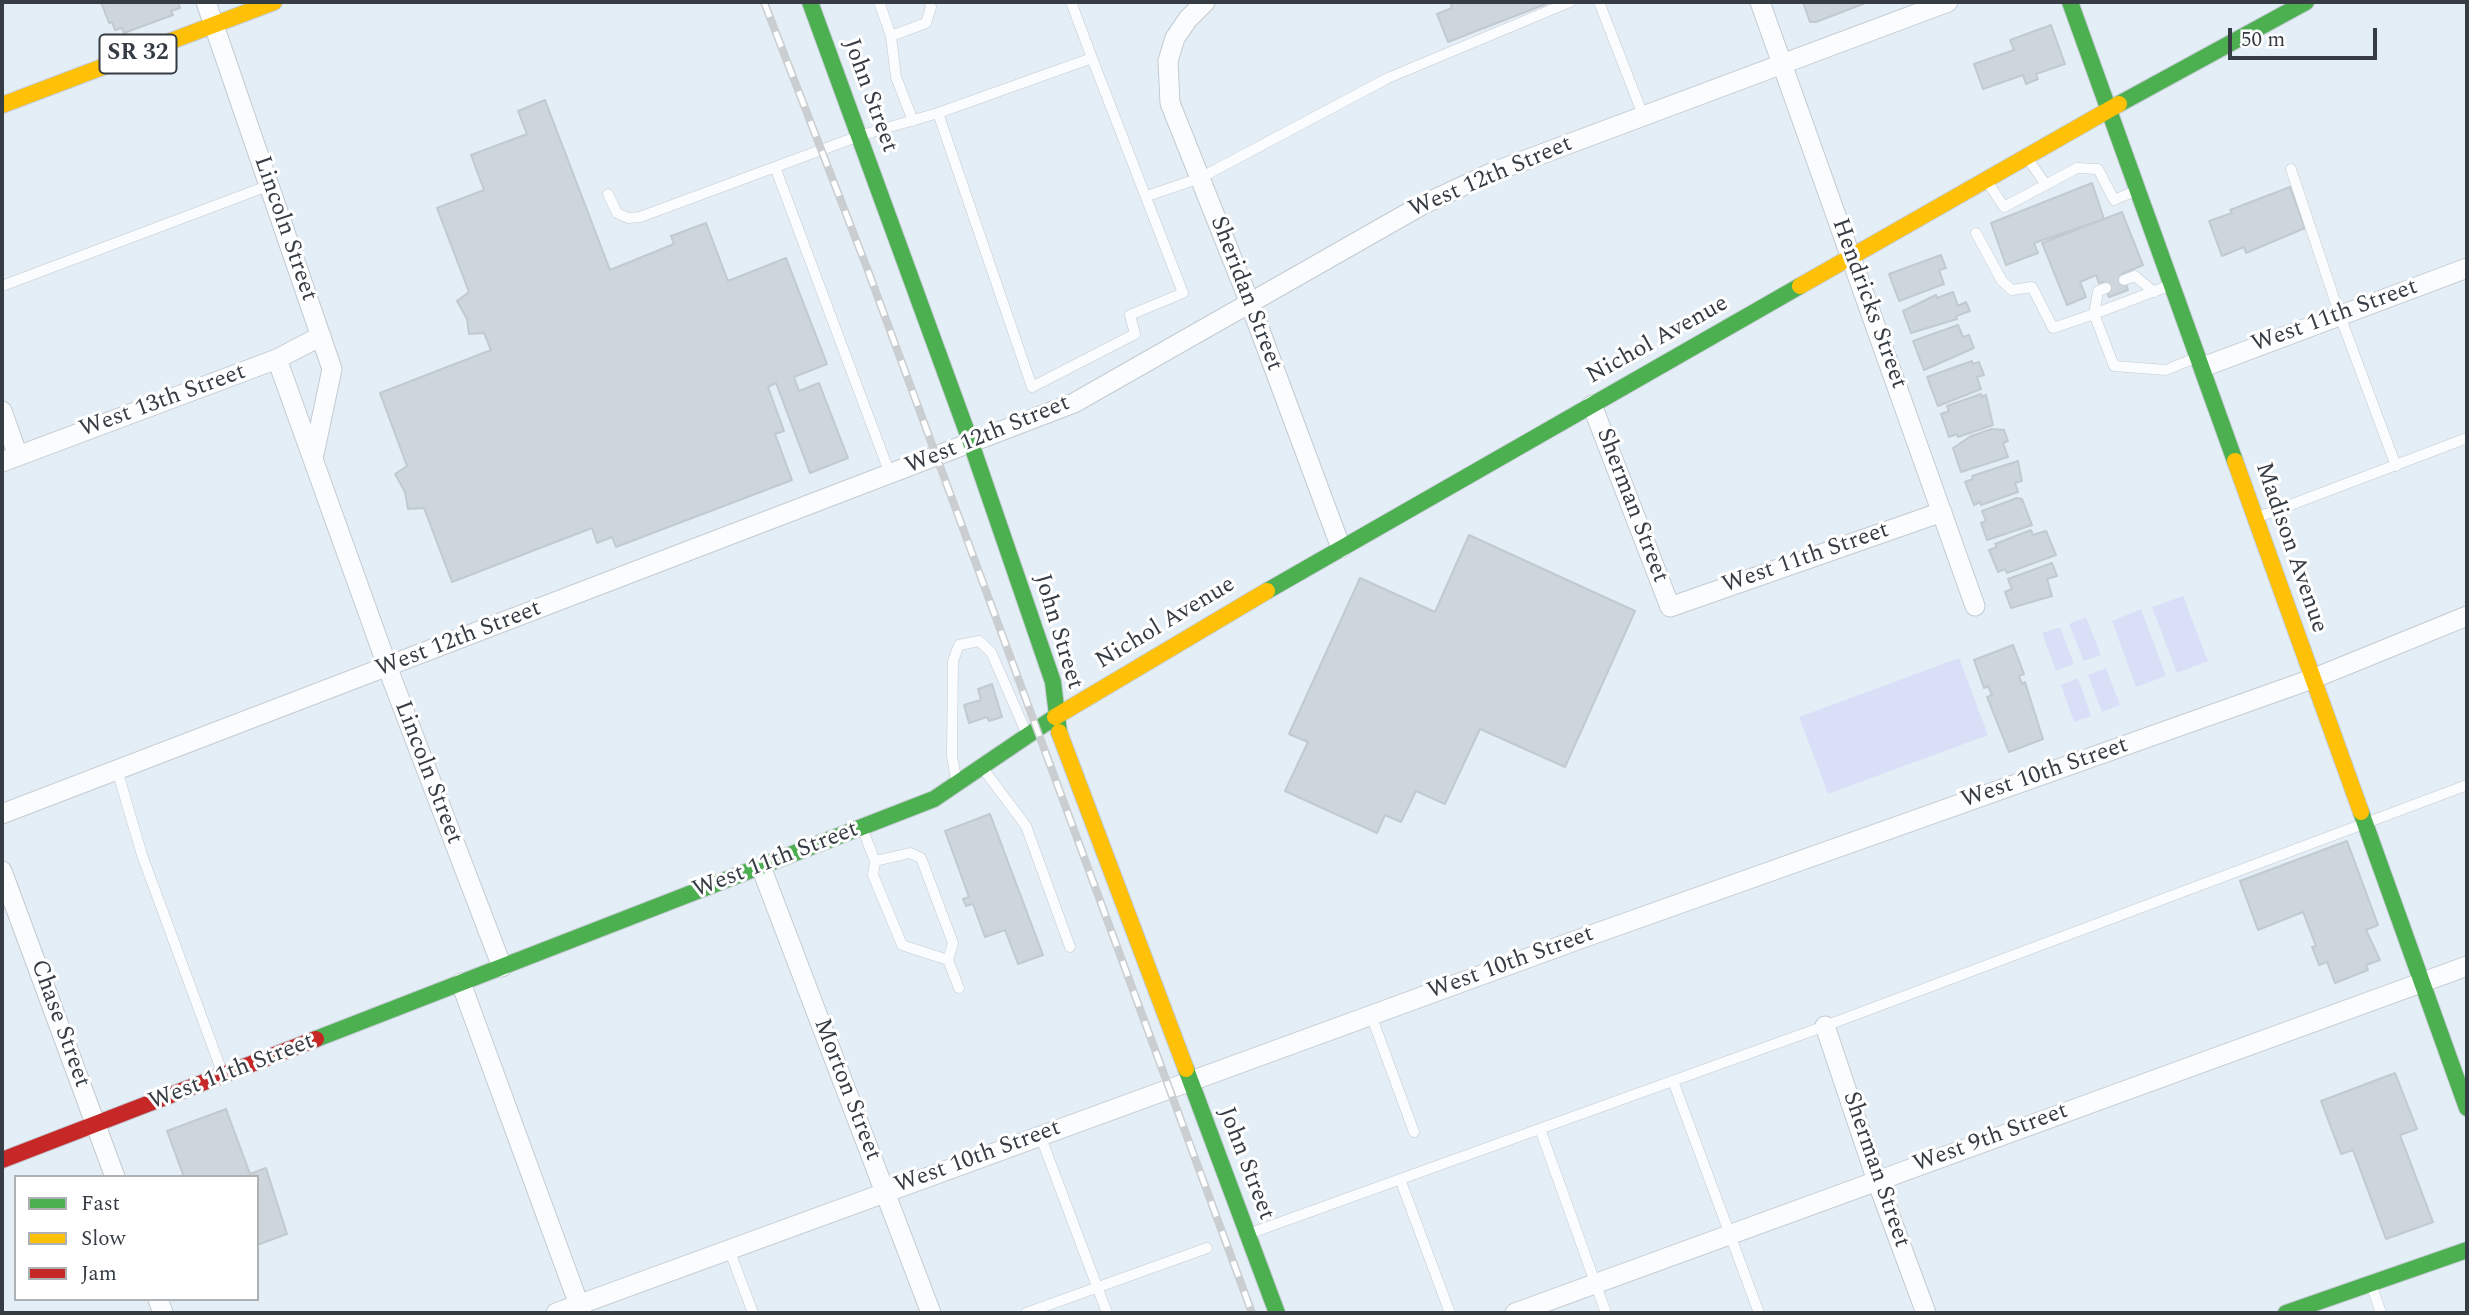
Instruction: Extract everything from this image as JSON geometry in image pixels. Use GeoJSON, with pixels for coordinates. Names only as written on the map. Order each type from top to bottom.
{"type":"FeatureCollection","features":[{"type":"Feature","properties":{"kind":"street","name":"Lincoln Street"},"geometry":{"type":"LineString","coordinates":[[206,2],[332,369],[313,460]]}},
{"type":"Feature","properties":{"kind":"street","name":"SR 32"},"geometry":{"type":"LineString","coordinates":[[2,106],[274,2]]}},
{"type":"Feature","properties":{"kind":"street","name":"John Street"},"geometry":{"type":"LineString","coordinates":[[810,2],[971,443],[1053,682],[1060,741],[1113,872],[1277,1313]]}},
{"type":"Feature","properties":{"kind":"street","name":"Sheridan Street"},"geometry":{"type":"LineString","coordinates":[[1205,2],[1188,19],[1175,38],[1168,61],[1170,103],[1249,301],[1341,548]]}},
{"type":"Feature","properties":{"kind":"street","name":"Hendricks Street"},"geometry":{"type":"LineString","coordinates":[[1760,2],[1975,606]]}},
{"type":"Feature","properties":{"kind":"street","name":"West 12th Street"},"geometry":{"type":"LineString","coordinates":[[2,814],[1074,403],[1249,301],[1434,199],[1491,173],[1782,62],[1915,7],[1948,2]]}},
{"type":"Feature","properties":{"kind":"street","name":"Madison Avenue"},"geometry":{"type":"LineString","coordinates":[[2070,2],[2422,983],[2463,1083],[2467,1108]]}},
{"type":"Feature","properties":{"kind":"street","name":"Nichol Avenue"},"geometry":{"type":"LineString","coordinates":[[1032,732],[1341,548],[1852,259],[2110,109],[2306,2]]}},
{"type":"Feature","properties":{"kind":"street","name":"West 11th Street"},"geometry":{"type":"LineString","coordinates":[[2201,362],[2340,316],[2467,268]]}},
{"type":"Feature","properties":{"kind":"street","name":"West 13th Street"},"geometry":{"type":"LineString","coordinates":[[10,459],[277,359],[321,336]]}},
{"type":"Feature","properties":{"kind":"street","name":"Lincoln Street"},"geometry":{"type":"LineString","coordinates":[[277,359],[502,967]]}},
{"type":"Feature","properties":{"kind":"street","name":"Sherman Street"},"geometry":{"type":"LineString","coordinates":[[1592,405],[1670,607]]}},
{"type":"Feature","properties":{"kind":"street"},"geometry":{"type":"LineString","coordinates":[[2,411],[10,459]]}},
{"type":"Feature","properties":{"kind":"street","name":"West 11th Street"},"geometry":{"type":"LineString","coordinates":[[1670,607],[1942,512]]}},
{"type":"Feature","properties":{"kind":"street","name":"West 10th Street"},"geometry":{"type":"LineString","coordinates":[[556,1313],[580,1309],[729,1250],[1371,1014],[2312,679],[2467,616]]}},
{"type":"Feature","properties":{"kind":"street","name":"West 11th Street"},"geometry":{"type":"LineString","coordinates":[[2,1160],[934,799],[1032,732]]}},
{"type":"Feature","properties":{"kind":"street","name":"Morton Street"},"geometry":{"type":"LineString","coordinates":[[761,867],[931,1313]]}},
{"type":"Feature","properties":{"kind":"street","name":"Chase Street"},"geometry":{"type":"LineString","coordinates":[[2,871],[114,1175]]}},
{"type":"Feature","properties":{"kind":"street","name":"West 9th Street"},"geometry":{"type":"LineString","coordinates":[[1515,1313],[2467,966]]}},
{"type":"Feature","properties":{"kind":"street"},"geometry":{"type":"LineString","coordinates":[[461,983],[580,1309]]}},
{"type":"Feature","properties":{"kind":"street","name":"Sherman Street"},"geometry":{"type":"LineString","coordinates":[[1825,1026],[1877,1181],[1926,1313]]}},
{"type":"Feature","properties":{"kind":"street"},"geometry":{"type":"LineString","coordinates":[[2286,1313],[2467,1250]]}},
{"type":"Feature","properties":{"kind":"lane"},"geometry":{"type":"LineString","coordinates":[[879,2],[891,36],[896,77],[913,121]]}},
{"type":"Feature","properties":{"kind":"lane"},"geometry":{"type":"LineString","coordinates":[[891,36],[926,23],[931,7],[929,2]]}},
{"type":"Feature","properties":{"kind":"lane"},"geometry":{"type":"LineString","coordinates":[[937,113],[1032,387],[1135,334],[1130,315],[1183,293],[1071,2]]}},
{"type":"Feature","properties":{"kind":"lane"},"geometry":{"type":"LineString","coordinates":[[1147,196],[1200,178],[1388,78],[1570,2]]}},
{"type":"Feature","properties":{"kind":"lane"},"geometry":{"type":"LineString","coordinates":[[1599,2],[1643,115]]}},
{"type":"Feature","properties":{"kind":"lane"},"geometry":{"type":"LineString","coordinates":[[608,194],[617,212],[628,218],[640,217],[859,136],[937,113],[1091,58]]}},
{"type":"Feature","properties":{"kind":"lane"},"geometry":{"type":"LineString","coordinates":[[2026,157],[2046,185]]}},
{"type":"Feature","properties":{"kind":"lane"},"geometry":{"type":"LineString","coordinates":[[775,167],[890,474]]}},
{"type":"Feature","properties":{"kind":"lane"},"geometry":{"type":"LineString","coordinates":[[1987,180],[2004,207],[2077,169],[2098,169],[2114,200],[2139,190]]}},
{"type":"Feature","properties":{"kind":"lane"},"geometry":{"type":"LineString","coordinates":[[2291,169],[2340,316],[2396,466]]}},
{"type":"Feature","properties":{"kind":"lane"},"geometry":{"type":"LineString","coordinates":[[2,286],[270,185]]}},
{"type":"Feature","properties":{"kind":"lane"},"geometry":{"type":"LineString","coordinates":[[1976,233],[2002,281],[2012,290],[2032,287],[2053,328],[2173,285]]}},
{"type":"Feature","properties":{"kind":"lane"},"geometry":{"type":"LineString","coordinates":[[2124,280],[2135,276],[2154,292]]}},
{"type":"Feature","properties":{"kind":"lane"},"geometry":{"type":"LineString","coordinates":[[2106,288],[2098,291],[2094,314],[2114,366],[2166,370],[2201,362]]}},
{"type":"Feature","properties":{"kind":"lane"},"geometry":{"type":"LineString","coordinates":[[2256,518],[2467,438]]}},
{"type":"Feature","properties":{"kind":"lane"},"geometry":{"type":"LineString","coordinates":[[957,783],[952,756],[953,661],[959,645],[979,641],[991,652],[1032,732]]}},
{"type":"Feature","properties":{"kind":"lane"},"geometry":{"type":"LineString","coordinates":[[981,767],[1026,826],[1070,947]]}},
{"type":"Feature","properties":{"kind":"lane"},"geometry":{"type":"LineString","coordinates":[[117,770],[142,855],[223,1076]]}},
{"type":"Feature","properties":{"kind":"lane"},"geometry":{"type":"LineString","coordinates":[[1247,1234],[1825,1026],[2467,785]]}},
{"type":"Feature","properties":{"kind":"lane"},"geometry":{"type":"LineString","coordinates":[[862,827],[875,861],[873,876],[902,945],[948,960]]}},
{"type":"Feature","properties":{"kind":"lane"},"geometry":{"type":"LineString","coordinates":[[875,861],[910,853],[921,858],[953,943],[948,960],[959,988]]}},
{"type":"Feature","properties":{"kind":"lane"},"geometry":{"type":"LineString","coordinates":[[1371,1014],[1414,1132]]}},
{"type":"Feature","properties":{"kind":"lane"},"geometry":{"type":"LineString","coordinates":[[1673,1081],[1759,1313]]}},
{"type":"Feature","properties":{"kind":"lane"},"geometry":{"type":"LineString","coordinates":[[1540,1129],[1606,1313]]}},
{"type":"Feature","properties":{"kind":"lane"},"geometry":{"type":"LineString","coordinates":[[1040,1135],[1107,1313]]}},
{"type":"Feature","properties":{"kind":"lane"},"geometry":{"type":"LineString","coordinates":[[1400,1179],[1450,1313]]}},
{"type":"Feature","properties":{"kind":"lane"},"geometry":{"type":"LineString","coordinates":[[1026,1313],[1207,1248]]}},
{"type":"Feature","properties":{"kind":"lane"},"geometry":{"type":"LineString","coordinates":[[729,1250],[753,1313]]}},
{"type":"Feature","properties":{"kind":"lane"},"geometry":{"type":"LineString","coordinates":[[2371,1284],[2381,1313]]}},
{"type":"Feature","properties":{"kind":"shaded area"},"geometry":{"type":"Polygon","coordinates":[[[2183,596],[2208,661],[2177,673],[2152,607],[2183,596]]]}},
{"type":"Feature","properties":{"kind":"shaded area"},"geometry":{"type":"Polygon","coordinates":[[[2141,609],[2166,676],[2136,687],[2112,621],[2141,609]]]}},
{"type":"Feature","properties":{"kind":"shaded area"},"geometry":{"type":"Polygon","coordinates":[[[2086,617],[2101,655],[2084,661],[2069,624],[2086,617]]]}},
{"type":"Feature","properties":{"kind":"shaded area"},"geometry":{"type":"Polygon","coordinates":[[[2060,627],[2074,664],[2056,671],[2042,633],[2060,627]]]}},
{"type":"Feature","properties":{"kind":"shaded area"},"geometry":{"type":"Polygon","coordinates":[[[1959,658],[1988,735],[1828,794],[1799,717],[1959,658]]]}},
{"type":"Feature","properties":{"kind":"shaded area"},"geometry":{"type":"Polygon","coordinates":[[[2106,668],[2120,705],[2102,712],[2088,675],[2106,668]]]}},
{"type":"Feature","properties":{"kind":"shaded area"},"geometry":{"type":"Polygon","coordinates":[[[2078,678],[2091,716],[2074,722],[2061,685],[2078,678]]]}},
{"type":"Feature","properties":{"kind":"building"},"geometry":{"type":"Polygon","coordinates":[[[101,2],[178,2],[180,8],[171,11],[173,15],[124,33],[122,28],[115,30],[112,22],[109,23],[101,2]]]}},
{"type":"Feature","properties":{"kind":"building"},"geometry":{"type":"Polygon","coordinates":[[[1450,2],[1551,2],[1448,42],[1437,14],[1452,8],[1450,2]]]}},
{"type":"Feature","properties":{"kind":"building"},"geometry":{"type":"Polygon","coordinates":[[[1803,2],[1862,2],[1863,4],[1810,22],[1803,2]]]}},
{"type":"Feature","properties":{"kind":"building"},"geometry":{"type":"Polygon","coordinates":[[[2051,25],[2065,64],[2036,74],[2038,79],[2026,84],[2023,75],[1983,89],[1974,64],[2014,50],[2010,40],[2051,25]]]}},
{"type":"Feature","properties":{"kind":"building"},"geometry":{"type":"Polygon","coordinates":[[[545,100],[610,270],[674,244],[671,236],[706,223],[728,281],[786,258],[827,364],[794,377],[799,391],[819,383],[848,458],[810,473],[776,383],[768,387],[784,431],[775,434],[792,480],[616,547],[612,537],[597,543],[592,528],[452,582],[424,508],[408,509],[405,492],[395,474],[407,466],[380,393],[491,350],[484,333],[469,334],[467,319],[457,301],[469,292],[437,208],[484,190],[471,155],[527,134],[518,111],[545,100]]]}},
{"type":"Feature","properties":{"kind":"building"},"geometry":{"type":"Polygon","coordinates":[[[2092,183],[2104,219],[2034,243],[2038,253],[2006,265],[1991,223],[2092,183]]]}},
{"type":"Feature","properties":{"kind":"building"},"geometry":{"type":"Polygon","coordinates":[[[2290,187],[2305,228],[2246,253],[2244,247],[2222,256],[2209,221],[2290,187]]]}},
{"type":"Feature","properties":{"kind":"building"},"geometry":{"type":"Polygon","coordinates":[[[2122,212],[2143,265],[2122,274],[2128,290],[2109,297],[2103,282],[2099,283],[2096,275],[2080,282],[2086,297],[2067,305],[2042,243],[2122,212]]]}},
{"type":"Feature","properties":{"kind":"building"},"geometry":{"type":"Polygon","coordinates":[[[1941,255],[1946,268],[1939,270],[1944,284],[1899,301],[1889,274],[1941,255]]]}},
{"type":"Feature","properties":{"kind":"building"},"geometry":{"type":"Polygon","coordinates":[[[1953,292],[1958,306],[1966,302],[1970,311],[1956,316],[1957,319],[1911,333],[1903,311],[1936,295],[1937,298],[1953,292]]]}},
{"type":"Feature","properties":{"kind":"building"},"geometry":{"type":"Polygon","coordinates":[[[1958,325],[1963,337],[1969,335],[1974,348],[1924,370],[1913,341],[1958,325]]]}},
{"type":"Feature","properties":{"kind":"building"},"geometry":{"type":"Polygon","coordinates":[[[1972,361],[1973,364],[1979,362],[1984,375],[1977,377],[1981,389],[1938,406],[1927,377],[1972,361]]]}},
{"type":"Feature","properties":{"kind":"building"},"geometry":{"type":"Polygon","coordinates":[[[1981,394],[1982,397],[1986,395],[1993,425],[1958,437],[1957,434],[1949,437],[1941,414],[1949,411],[1947,406],[1981,394]]]}},
{"type":"Feature","properties":{"kind":"building"},"geometry":{"type":"Polygon","coordinates":[[[1992,429],[2004,430],[2008,441],[2003,443],[2008,457],[1961,472],[1953,448],[1971,436],[1992,429]]]}},
{"type":"Feature","properties":{"kind":"building"},"geometry":{"type":"Polygon","coordinates":[[[2018,461],[2022,481],[2015,483],[2018,492],[1974,505],[1965,482],[1973,479],[1972,476],[2018,461]]]}},
{"type":"Feature","properties":{"kind":"building"},"geometry":{"type":"Polygon","coordinates":[[[2017,498],[2022,499],[2032,525],[1987,540],[1981,523],[1986,521],[1982,511],[2017,498]]]}},
{"type":"Feature","properties":{"kind":"building"},"geometry":{"type":"Polygon","coordinates":[[[2031,530],[2033,535],[2046,531],[2056,555],[2007,573],[2005,569],[1998,572],[1989,550],[1997,547],[1995,544],[2031,530]]]}},
{"type":"Feature","properties":{"kind":"building"},"geometry":{"type":"Polygon","coordinates":[[[1469,535],[1635,611],[1565,767],[1480,729],[1445,804],[1416,791],[1401,822],[1385,815],[1377,833],[1285,791],[1308,742],[1289,734],[1360,578],[1435,612],[1469,535]]]}},
{"type":"Feature","properties":{"kind":"building"},"geometry":{"type":"Polygon","coordinates":[[[2052,563],[2057,576],[2047,579],[2052,596],[2011,608],[2005,592],[2012,589],[2008,579],[2052,563]]]}},
{"type":"Feature","properties":{"kind":"building"},"geometry":{"type":"Polygon","coordinates":[[[2013,645],[2024,674],[2019,676],[2022,684],[2025,682],[2043,739],[2009,752],[1987,697],[1992,695],[1988,686],[1984,688],[1974,660],[2013,645]]]}},
{"type":"Feature","properties":{"kind":"building"},"geometry":{"type":"Polygon","coordinates":[[[992,684],[1002,717],[989,721],[987,717],[969,723],[964,705],[981,700],[978,689],[992,684]]]}},
{"type":"Feature","properties":{"kind":"building"},"geometry":{"type":"Polygon","coordinates":[[[990,814],[1043,955],[1018,964],[1005,930],[985,937],[973,904],[966,906],[963,899],[969,897],[945,831],[990,814]]]}},
{"type":"Feature","properties":{"kind":"building"},"geometry":{"type":"Polygon","coordinates":[[[2347,841],[2378,925],[2366,930],[2380,960],[2366,965],[2368,970],[2335,983],[2327,962],[2319,965],[2312,947],[2316,946],[2303,912],[2258,930],[2240,881],[2347,841]]]}},
{"type":"Feature","properties":{"kind":"building"},"geometry":{"type":"Polygon","coordinates":[[[2395,1073],[2417,1129],[2400,1135],[2433,1222],[2386,1239],[2353,1150],[2341,1154],[2321,1101],[2395,1073]]]}},
{"type":"Feature","properties":{"kind":"building"},"geometry":{"type":"Polygon","coordinates":[[[226,1109],[250,1174],[266,1168],[287,1234],[259,1244],[259,1175],[183,1175],[167,1131],[226,1109]]]}},
{"type":"Feature","properties":{"kind":"railway"},"geometry":{"type":"LineString","coordinates":[[764,2],[867,268],[1252,1313]]}},
{"type":"Feature","properties":{"kind":"traffic: fast"},"geometry":{"type":"LineString","coordinates":[[810,2],[971,443],[1053,682],[1059,732]]}},
{"type":"Feature","properties":{"kind":"traffic: fast"},"geometry":{"type":"LineString","coordinates":[[2070,2],[2235,461]]}},
{"type":"Feature","properties":{"kind":"traffic: fast"},"geometry":{"type":"LineString","coordinates":[[2119,104],[2306,2]]}},
{"type":"Feature","properties":{"kind":"traffic: fast"},"geometry":{"type":"LineString","coordinates":[[1267,591],[1800,286]]}},
{"type":"Feature","properties":{"kind":"traffic: fast"},"geometry":{"type":"LineString","coordinates":[[316,1039],[934,799],[1055,717]]}},
{"type":"Feature","properties":{"kind":"traffic: fast"},"geometry":{"type":"LineString","coordinates":[[2361,812],[2467,1108]]}},
{"type":"Feature","properties":{"kind":"traffic: fast"},"geometry":{"type":"LineString","coordinates":[[1186,1069],[1277,1313]]}},
{"type":"Feature","properties":{"kind":"traffic: fast"},"geometry":{"type":"LineString","coordinates":[[2286,1313],[2467,1250]]}},
{"type":"Feature","properties":{"kind":"traffic: slow"},"geometry":{"type":"LineString","coordinates":[[2,105],[274,2]]}},
{"type":"Feature","properties":{"kind":"traffic: slow"},"geometry":{"type":"LineString","coordinates":[[1800,286],[2119,104]]}},
{"type":"Feature","properties":{"kind":"traffic: slow"},"geometry":{"type":"LineString","coordinates":[[2235,461],[2361,812]]}},
{"type":"Feature","properties":{"kind":"traffic: slow"},"geometry":{"type":"LineString","coordinates":[[1055,717],[1267,591]]}},
{"type":"Feature","properties":{"kind":"traffic: slow"},"geometry":{"type":"LineString","coordinates":[[1059,732],[1186,1069]]}},
{"type":"Feature","properties":{"kind":"traffic: jam"},"geometry":{"type":"LineString","coordinates":[[2,1160],[316,1039]]}}]}
